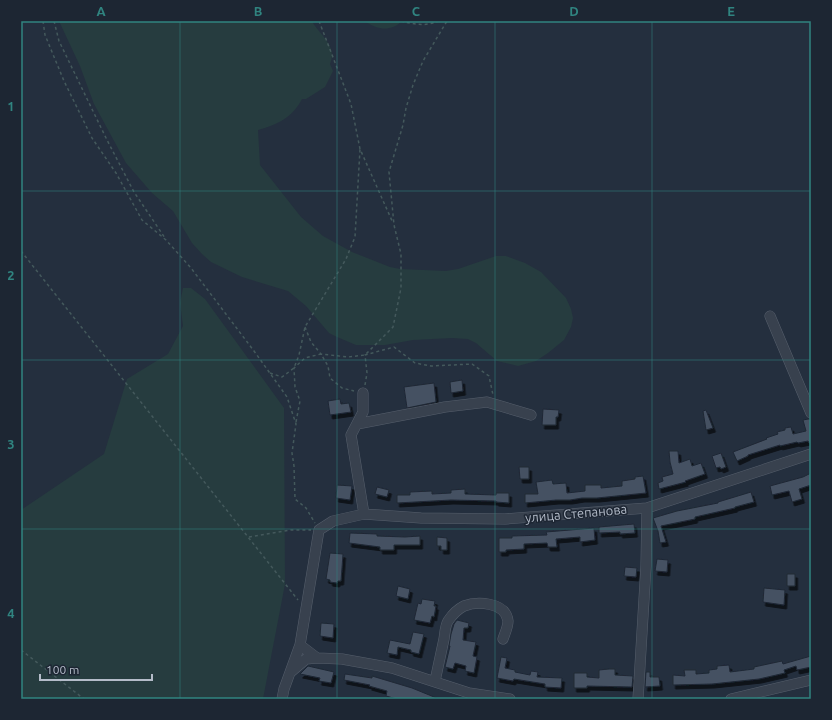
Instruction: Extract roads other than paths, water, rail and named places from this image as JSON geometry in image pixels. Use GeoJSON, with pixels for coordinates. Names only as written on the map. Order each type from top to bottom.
{"type":"FeatureCollection","features":[{"type":"Feature","properties":{"kind":"street"},"geometry":{"type":"LineString","coordinates":[[770,316],[811,413]]}},
{"type":"Feature","properties":{"kind":"street"},"geometry":{"type":"LineString","coordinates":[[363,393],[363,412],[351,435],[364,514]]}},
{"type":"Feature","properties":{"kind":"street"},"geometry":{"type":"LineString","coordinates":[[357,424],[445,407],[487,402],[532,415]]}},
{"type":"Feature","properties":{"kind":"street","name":"улица Степанова"},"geometry":{"type":"LineString","coordinates":[[300,645],[319,530],[333,521],[364,514],[421,518],[505,519],[647,508],[811,454]]}},
{"type":"Feature","properties":{"kind":"street"},"geometry":{"type":"LineString","coordinates":[[638,699],[646,566],[647,508]]}},
{"type":"Feature","properties":{"kind":"street"},"geometry":{"type":"LineString","coordinates":[[435,681],[447,622],[463,607],[475,604],[497,606],[508,620],[508,626],[502,639]]}},
{"type":"Feature","properties":{"kind":"street"},"geometry":{"type":"LineString","coordinates":[[282,699],[300,645],[317,658]]}},
{"type":"Feature","properties":{"kind":"street"},"geometry":{"type":"LineString","coordinates":[[290,672],[306,659],[342,659],[392,668],[435,681],[469,696],[510,699]]}},
{"type":"Feature","properties":{"kind":"street"},"geometry":{"type":"LineString","coordinates":[[732,699],[811,680]]}}]}
